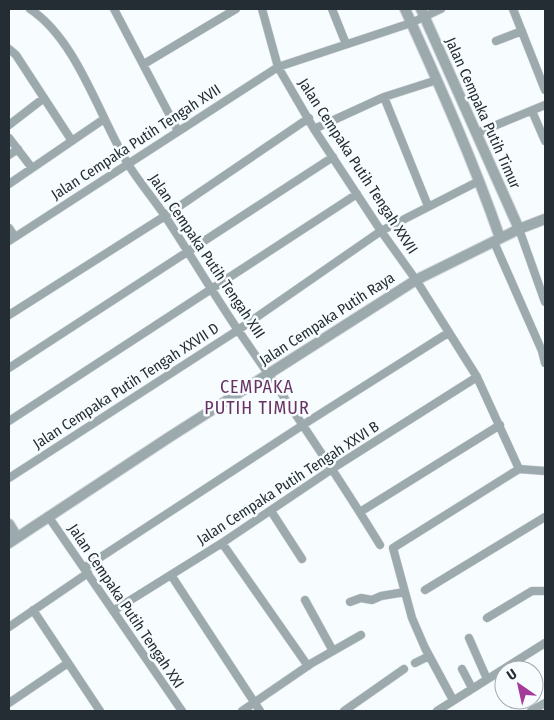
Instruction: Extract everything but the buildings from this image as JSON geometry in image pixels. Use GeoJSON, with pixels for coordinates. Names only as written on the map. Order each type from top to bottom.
{"type":"FeatureCollection","features":[{"type":"Feature","properties":{"kind":"street","name":"Jalan Cempaka Putih Tengah XIII"},"geometry":{"type":"LineString","coordinates":[[30,9],[39,14],[55,32],[83,73],[104,119],[128,164],[165,216],[380,545]]}},
{"type":"Feature","properties":{"kind":"street"},"geometry":{"type":"LineString","coordinates":[[114,9],[178,131]]}},
{"type":"Feature","properties":{"kind":"street"},"geometry":{"type":"LineString","coordinates":[[144,64],[236,9]]}},
{"type":"Feature","properties":{"kind":"street"},"geometry":{"type":"LineString","coordinates":[[262,9],[278,67]]}},
{"type":"Feature","properties":{"kind":"street"},"geometry":{"type":"LineString","coordinates":[[332,9],[346,44]]}},
{"type":"Feature","properties":{"kind":"street"},"geometry":{"type":"LineString","coordinates":[[405,9],[480,181],[499,239],[545,363]]}},
{"type":"Feature","properties":{"kind":"street","name":"Jalan Cempaka Putih Tengah XVII"},"geometry":{"type":"LineString","coordinates":[[12,239],[278,67],[412,22],[422,14],[442,9]]}},
{"type":"Feature","properties":{"kind":"street"},"geometry":{"type":"LineString","coordinates":[[513,9],[545,90]]}},
{"type":"Feature","properties":{"kind":"street","name":"Jalan Cempaka Putih Timur"},"geometry":{"type":"LineString","coordinates":[[422,14],[477,133],[517,230]]}},
{"type":"Feature","properties":{"kind":"street"},"geometry":{"type":"LineString","coordinates":[[496,41],[522,31]]}},
{"type":"Feature","properties":{"kind":"street"},"geometry":{"type":"LineString","coordinates":[[9,49],[16,56],[72,141]]}},
{"type":"Feature","properties":{"kind":"street","name":"Jalan Cempaka Putih Tengah XXVII"},"geometry":{"type":"LineString","coordinates":[[278,67],[314,129],[381,231],[416,280],[477,377],[519,469]]}},
{"type":"Feature","properties":{"kind":"street"},"geometry":{"type":"LineString","coordinates":[[314,129],[384,97],[437,80]]}},
{"type":"Feature","properties":{"kind":"street"},"geometry":{"type":"LineString","coordinates":[[384,97],[428,206]]}},
{"type":"Feature","properties":{"kind":"street"},"geometry":{"type":"LineString","coordinates":[[9,125],[44,98]]}},
{"type":"Feature","properties":{"kind":"street"},"geometry":{"type":"LineString","coordinates":[[477,133],[545,105]]}},
{"type":"Feature","properties":{"kind":"street"},"geometry":{"type":"LineString","coordinates":[[532,111],[545,141]]}},
{"type":"Feature","properties":{"kind":"street"},"geometry":{"type":"LineString","coordinates":[[9,315],[165,216],[309,118]]}},
{"type":"Feature","properties":{"kind":"street"},"geometry":{"type":"LineString","coordinates":[[9,184],[104,119]]}},
{"type":"Feature","properties":{"kind":"street"},"geometry":{"type":"LineString","coordinates":[[9,138],[32,168]]}},
{"type":"Feature","properties":{"kind":"street"},"geometry":{"type":"LineString","coordinates":[[9,156],[18,149]]}},
{"type":"Feature","properties":{"kind":"street"},"geometry":{"type":"LineString","coordinates":[[9,368],[333,157]]}},
{"type":"Feature","properties":{"kind":"street","name":"Jalan Cempaka Putih Tengah XXVII D"},"geometry":{"type":"LineString","coordinates":[[9,478],[238,330],[381,231],[480,181]]}},
{"type":"Feature","properties":{"kind":"street"},"geometry":{"type":"LineString","coordinates":[[9,421],[357,194]]}},
{"type":"Feature","properties":{"kind":"street","name":"Jalan Cempaka Putih Raya"},"geometry":{"type":"LineString","coordinates":[[13,540],[416,280],[517,230],[545,219]]}},
{"type":"Feature","properties":{"kind":"street"},"geometry":{"type":"LineString","coordinates":[[9,228],[12,239]]}},
{"type":"Feature","properties":{"kind":"street"},"geometry":{"type":"LineString","coordinates":[[517,230],[545,302]]}},
{"type":"Feature","properties":{"kind":"street"},"geometry":{"type":"LineString","coordinates":[[9,627],[86,571],[303,425],[448,333]]}},
{"type":"Feature","properties":{"kind":"street","name":"Jalan Cempaka Putih Tengah XXVI B"},"geometry":{"type":"LineString","coordinates":[[113,611],[222,543],[332,469],[477,377]]}},
{"type":"Feature","properties":{"kind":"street"},"geometry":{"type":"LineString","coordinates":[[360,512],[500,425]]}},
{"type":"Feature","properties":{"kind":"street"},"geometry":{"type":"LineString","coordinates":[[450,705],[412,618],[393,548],[519,469],[545,471]]}},
{"type":"Feature","properties":{"kind":"street"},"geometry":{"type":"LineString","coordinates":[[271,511],[302,559]]}},
{"type":"Feature","properties":{"kind":"street","name":"Jalan Cempaka Putih Tengah XXI"},"geometry":{"type":"LineString","coordinates":[[48,516],[182,711]]}},
{"type":"Feature","properties":{"kind":"street"},"geometry":{"type":"LineString","coordinates":[[425,590],[545,517]]}},
{"type":"Feature","properties":{"kind":"street"},"geometry":{"type":"LineString","coordinates":[[9,524],[13,540]]}},
{"type":"Feature","properties":{"kind":"street"},"geometry":{"type":"LineString","coordinates":[[222,543],[308,666]]}},
{"type":"Feature","properties":{"kind":"street"},"geometry":{"type":"LineString","coordinates":[[171,575],[260,711]]}},
{"type":"Feature","properties":{"kind":"street"},"geometry":{"type":"LineString","coordinates":[[487,618],[532,591],[545,591]]}},
{"type":"Feature","properties":{"kind":"street"},"geometry":{"type":"LineString","coordinates":[[350,602],[361,598],[372,600],[381,596],[405,592]]}},
{"type":"Feature","properties":{"kind":"street"},"geometry":{"type":"LineString","coordinates":[[305,600],[333,651]]}},
{"type":"Feature","properties":{"kind":"street"},"geometry":{"type":"LineString","coordinates":[[33,610],[100,711]]}},
{"type":"Feature","properties":{"kind":"street"},"geometry":{"type":"LineString","coordinates":[[242,711],[308,666],[361,635]]}},
{"type":"Feature","properties":{"kind":"street"},"geometry":{"type":"LineString","coordinates":[[469,638],[487,679]]}},
{"type":"Feature","properties":{"kind":"street"},"geometry":{"type":"LineString","coordinates":[[437,711],[450,705],[472,688],[545,643]]}},
{"type":"Feature","properties":{"kind":"street"},"geometry":{"type":"LineString","coordinates":[[415,663],[429,656]]}},
{"type":"Feature","properties":{"kind":"street"},"geometry":{"type":"LineString","coordinates":[[9,703],[68,663]]}},
{"type":"Feature","properties":{"kind":"street"},"geometry":{"type":"LineString","coordinates":[[344,711],[404,669]]}},
{"type":"Feature","properties":{"kind":"street"},"geometry":{"type":"LineString","coordinates":[[462,669],[472,688]]}},
{"type":"Feature","properties":{"kind":"street"},"geometry":{"type":"LineString","coordinates":[[531,711],[545,703]]}},
{"type":"Feature","properties":{"kind":"district","name":"CEMPAKA PUTIH TIMUR"},"geometry":{"type":"Point","coordinates":[257,397]}}]}
